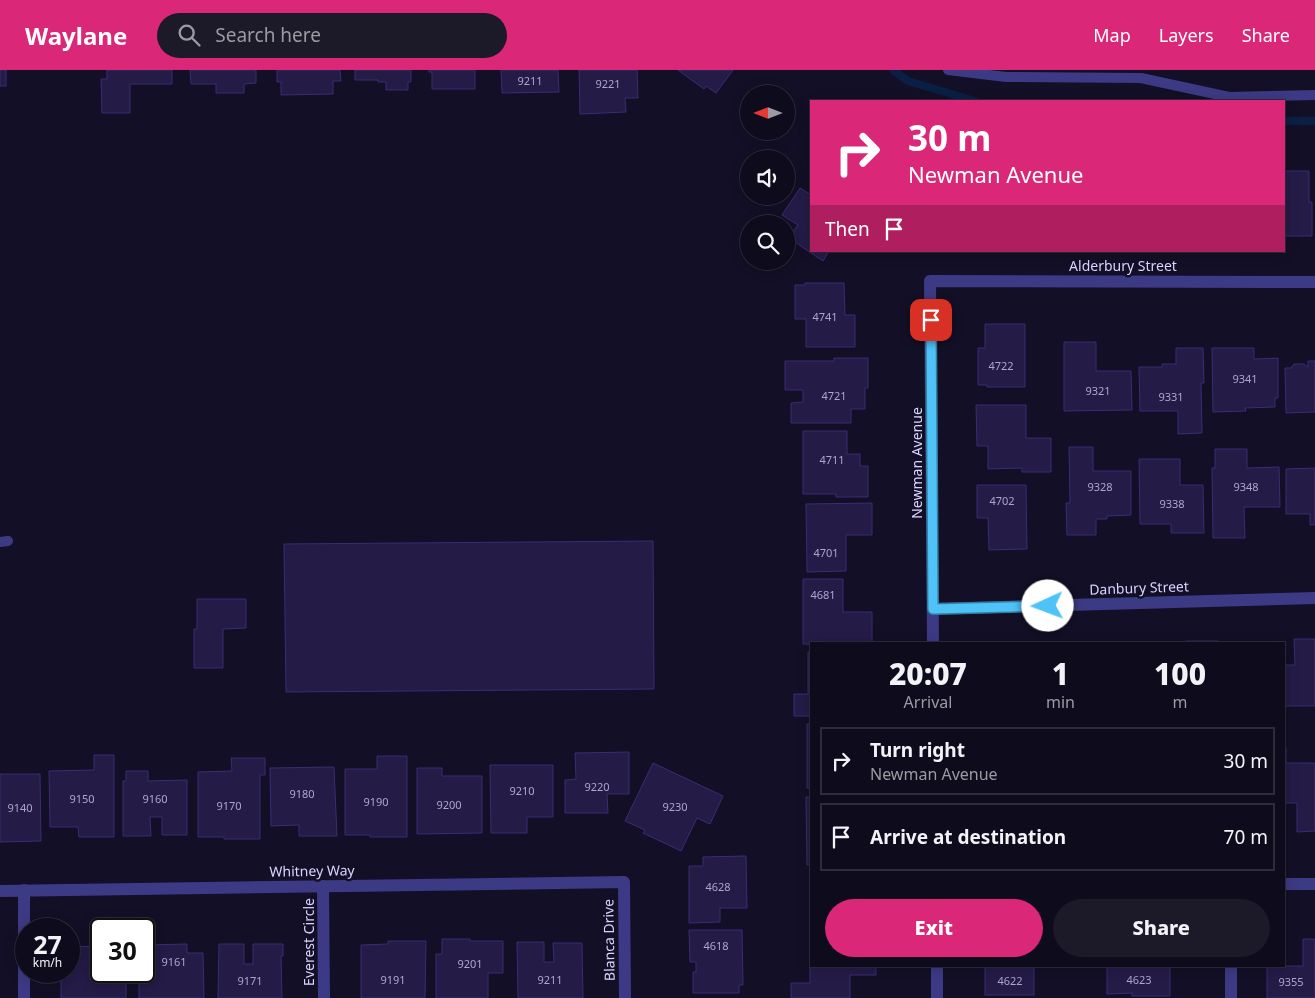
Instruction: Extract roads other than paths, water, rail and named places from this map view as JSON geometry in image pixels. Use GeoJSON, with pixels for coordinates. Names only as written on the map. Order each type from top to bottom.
{"type":"FeatureCollection","features":[{"type":"Feature","properties":{"kind":"street","name":"Alderbury Street"},"geometry":{"type":"LineString","coordinates":[[930,281],[1315,282]]}},
{"type":"Feature","properties":{"kind":"street","name":"Newman Avenue"},"geometry":{"type":"LineString","coordinates":[[930,281],[933,642]]}},
{"type":"Feature","properties":{"kind":"street","name":"Danbury Street"},"geometry":{"type":"LineString","coordinates":[[933,609],[1315,598]]}},
{"type":"Feature","properties":{"kind":"street","name":"Whitney Way"},"geometry":{"type":"LineString","coordinates":[[0,891],[624,882]]}},
{"type":"Feature","properties":{"kind":"street","name":"Blanca Drive"},"geometry":{"type":"LineString","coordinates":[[624,882],[625,998]]}},
{"type":"Feature","properties":{"kind":"street"},"geometry":{"type":"LineString","coordinates":[[1285,884],[1315,884]]}},
{"type":"Feature","properties":{"kind":"street","name":"Everest Circle"},"geometry":{"type":"LineString","coordinates":[[323,886],[324,998]]}},
{"type":"Feature","properties":{"kind":"street"},"geometry":{"type":"LineString","coordinates":[[24,890],[24,998]]}},
{"type":"Feature","properties":{"kind":"street"},"geometry":{"type":"LineString","coordinates":[[937,967],[938,998]]}},
{"type":"Feature","properties":{"kind":"street"},"geometry":{"type":"LineString","coordinates":[[1231,967],[1231,998]]}},
{"type":"Feature","properties":{"kind":"lane"},"geometry":{"type":"LineString","coordinates":[[948,70],[1006,77],[1141,78],[1229,97],[1315,95]]}},
{"type":"Feature","properties":{"kind":"waterway"},"geometry":{"type":"LineString","coordinates":[[893,70],[908,81],[972,100]]}},
{"type":"Feature","properties":{"kind":"waterway"},"geometry":{"type":"LineString","coordinates":[[1285,121],[1315,121]]}}]}
